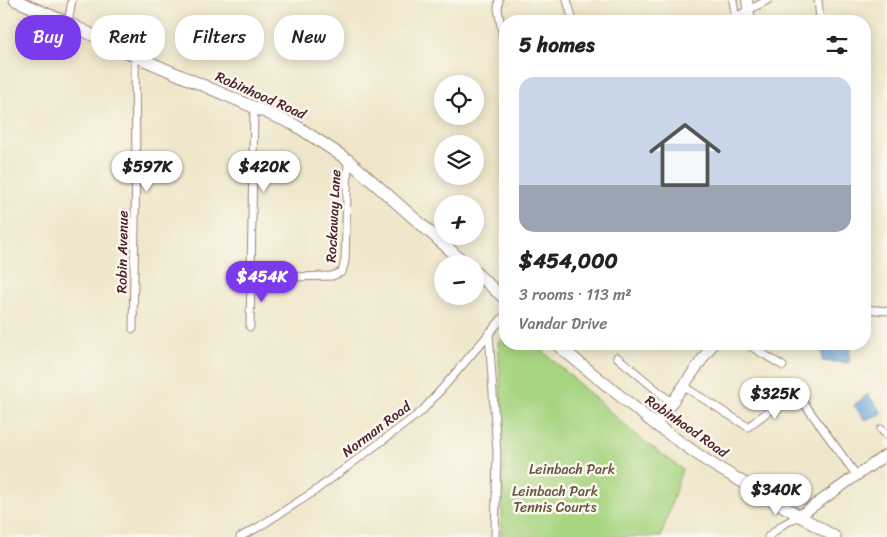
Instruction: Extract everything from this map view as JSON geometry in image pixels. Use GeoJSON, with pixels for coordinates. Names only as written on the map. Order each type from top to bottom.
{"type":"FeatureCollection","features":[{"type":"Feature","properties":{"kind":"main road","name":"Robinhood Road"},"geometry":{"type":"LineString","coordinates":[[15,0],[50,15]]}},
{"type":"Feature","properties":{"kind":"main road","name":"Robinhood Road"},"geometry":{"type":"LineString","coordinates":[[144,60],[295,125],[348,160],[456,255]]}},
{"type":"Feature","properties":{"kind":"main road"},"geometry":{"type":"LineString","coordinates":[[484,280],[499,294]]}},
{"type":"Feature","properties":{"kind":"main road","name":"Robinhood Road"},"geometry":{"type":"LineString","coordinates":[[563,350],[656,425],[707,461],[835,537]]}},
{"type":"Feature","properties":{"kind":"street"},"geometry":{"type":"LineString","coordinates":[[69,15],[72,0]]}},
{"type":"Feature","properties":{"kind":"street"},"geometry":{"type":"LineString","coordinates":[[499,0],[499,15]]}},
{"type":"Feature","properties":{"kind":"street"},"geometry":{"type":"LineString","coordinates":[[567,0],[571,15]]}},
{"type":"Feature","properties":{"kind":"street"},"geometry":{"type":"LineString","coordinates":[[733,0],[735,15]]}},
{"type":"Feature","properties":{"kind":"street"},"geometry":{"type":"LineString","coordinates":[[739,15],[748,5],[768,0]]}},
{"type":"Feature","properties":{"kind":"street"},"geometry":{"type":"LineString","coordinates":[[818,0],[820,15]]}},
{"type":"Feature","properties":{"kind":"street","name":"Robin Avenue"},"geometry":{"type":"LineString","coordinates":[[133,329],[136,167],[135,60]]}},
{"type":"Feature","properties":{"kind":"street"},"geometry":{"type":"LineString","coordinates":[[250,327],[254,108]]}},
{"type":"Feature","properties":{"kind":"street","name":"Rockaway Lane"},"geometry":{"type":"LineString","coordinates":[[252,278],[332,276],[342,272],[345,261],[348,160]]}},
{"type":"Feature","properties":{"kind":"street"},"geometry":{"type":"LineString","coordinates":[[871,310],[887,311]]}},
{"type":"Feature","properties":{"kind":"street","name":"Norman Road"},"geometry":{"type":"LineString","coordinates":[[240,537],[312,493],[421,412],[499,321]]}},
{"type":"Feature","properties":{"kind":"street"},"geometry":{"type":"LineString","coordinates":[[489,332],[497,453],[495,537]]}},
{"type":"Feature","properties":{"kind":"street"},"geometry":{"type":"LineString","coordinates":[[656,425],[709,350]]}},
{"type":"Feature","properties":{"kind":"street"},"geometry":{"type":"LineString","coordinates":[[757,350],[783,366]]}},
{"type":"Feature","properties":{"kind":"street"},"geometry":{"type":"LineString","coordinates":[[618,357],[671,402]]}},
{"type":"Feature","properties":{"kind":"street"},"geometry":{"type":"LineString","coordinates":[[683,386],[748,427],[795,391],[857,476]]}},
{"type":"Feature","properties":{"kind":"street"},"geometry":{"type":"LineString","coordinates":[[881,429],[887,436]]}},
{"type":"Feature","properties":{"kind":"street"},"geometry":{"type":"LineString","coordinates":[[768,537],[782,525],[799,516],[887,454]]}},
{"type":"Feature","properties":{"kind":"green space","name":"Leinbach Park"},"geometry":{"type":"Polygon","coordinates":[[[498,342],[499,350],[542,350],[637,436],[682,469],[661,537],[501,537],[504,453],[498,342]]]}},
{"type":"Feature","properties":{"kind":"water"},"geometry":{"type":"Polygon","coordinates":[[[822,350],[850,350],[849,363],[822,361],[822,350]]]}},
{"type":"Feature","properties":{"kind":"water"},"geometry":{"type":"Polygon","coordinates":[[[868,394],[882,413],[865,420],[854,405],[868,394]]]}},
{"type":"Feature","properties":{"kind":"park label","name":"Leinbach Park Tennis Courts"},"geometry":{"type":"Point","coordinates":[555,500]}}]}
